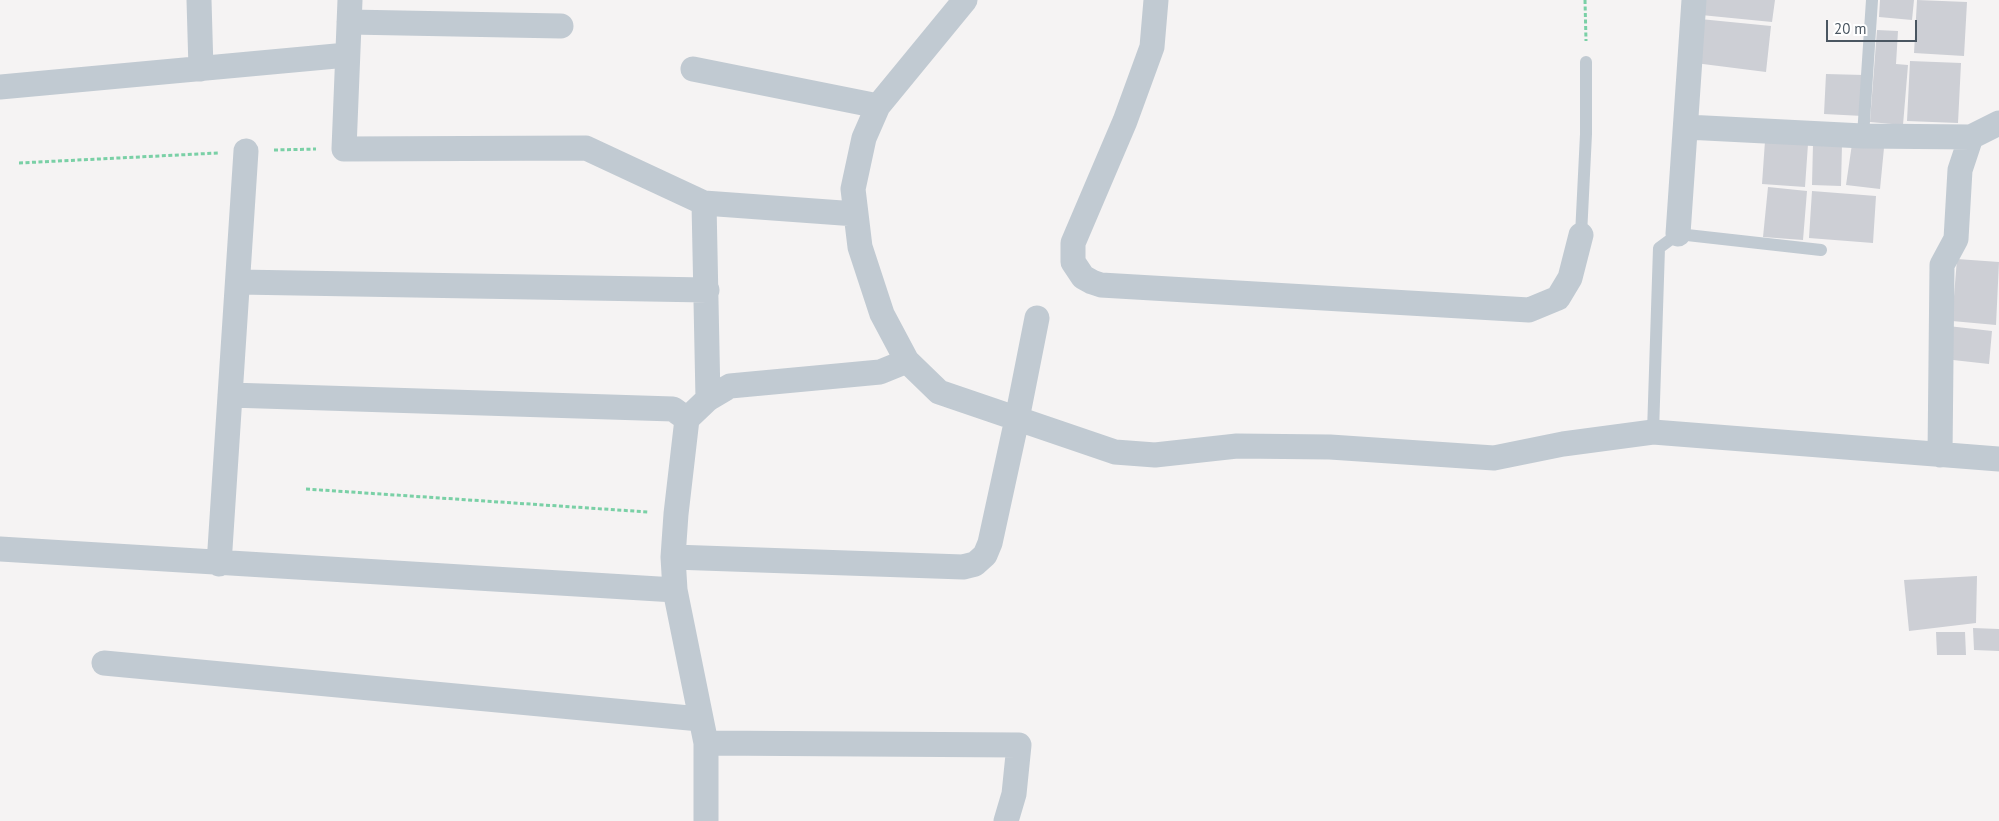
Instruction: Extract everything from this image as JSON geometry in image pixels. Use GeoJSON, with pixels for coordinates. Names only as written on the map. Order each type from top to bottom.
{"type":"FeatureCollection","features":[{"type":"Feature","properties":{"kind":"street"},"geometry":{"type":"LineString","coordinates":[[199,0],[201,69]]}},
{"type":"Feature","properties":{"kind":"street"},"geometry":{"type":"LineString","coordinates":[[965,0],[878,106],[864,138],[853,189],[860,247],[882,314],[907,361],[939,392],[1115,452],[1155,455],[1237,446],[1330,447],[1494,458],[1563,444],[1653,432],[1999,458]]}},
{"type":"Feature","properties":{"kind":"street"},"geometry":{"type":"LineString","coordinates":[[1156,0],[1152,47],[1125,121],[1073,243],[1073,262],[1083,277],[1092,282],[1110,285],[1529,310],[1558,298],[1570,278],[1581,235]]}},
{"type":"Feature","properties":{"kind":"street"},"geometry":{"type":"LineString","coordinates":[[1678,234],[1694,0]]}},
{"type":"Feature","properties":{"kind":"street"},"geometry":{"type":"LineString","coordinates":[[561,26],[349,11],[344,149],[586,148],[704,204],[856,214]]}},
{"type":"Feature","properties":{"kind":"street"},"geometry":{"type":"LineString","coordinates":[[0,87],[347,55]]}},
{"type":"Feature","properties":{"kind":"street"},"geometry":{"type":"LineString","coordinates":[[693,69],[878,106]]}},
{"type":"Feature","properties":{"kind":"street"},"geometry":{"type":"LineString","coordinates":[[1686,127],[1863,136],[1970,136],[1999,123]]}},
{"type":"Feature","properties":{"kind":"street"},"geometry":{"type":"LineString","coordinates":[[1940,455],[1942,265],[1956,239],[1960,170],[1970,136]]}},
{"type":"Feature","properties":{"kind":"street"},"geometry":{"type":"LineString","coordinates":[[219,564],[246,151]]}},
{"type":"Feature","properties":{"kind":"street"},"geometry":{"type":"LineString","coordinates":[[704,204],[708,399]]}},
{"type":"Feature","properties":{"kind":"street"},"geometry":{"type":"LineString","coordinates":[[238,282],[707,290]]}},
{"type":"Feature","properties":{"kind":"street"},"geometry":{"type":"LineString","coordinates":[[673,556],[963,567],[975,564],[985,555],[988,549],[1037,318]]}},
{"type":"Feature","properties":{"kind":"street"},"geometry":{"type":"LineString","coordinates":[[706,821],[706,743],[675,590],[673,556],[676,514],[688,419],[708,399],[730,386],[880,372],[907,361]]}},
{"type":"Feature","properties":{"kind":"street"},"geometry":{"type":"LineString","coordinates":[[230,395],[673,409],[688,419]]}},
{"type":"Feature","properties":{"kind":"street"},"geometry":{"type":"LineString","coordinates":[[0,550],[675,590]]}},
{"type":"Feature","properties":{"kind":"street"},"geometry":{"type":"LineString","coordinates":[[104,663],[700,719]]}},
{"type":"Feature","properties":{"kind":"street"},"geometry":{"type":"LineString","coordinates":[[706,743],[1019,745],[1014,794],[1006,821]]}},
{"type":"Feature","properties":{"kind":"lane"},"geometry":{"type":"LineString","coordinates":[[1863,136],[1872,0]]}},
{"type":"Feature","properties":{"kind":"lane"},"geometry":{"type":"LineString","coordinates":[[1581,235],[1586,134],[1586,62]]}},
{"type":"Feature","properties":{"kind":"lane"},"geometry":{"type":"LineString","coordinates":[[1653,432],[1659,248],[1678,234],[1821,250]]}},
{"type":"Feature","properties":{"kind":"path"},"geometry":{"type":"LineString","coordinates":[[1585,0],[1586,62]]}},
{"type":"Feature","properties":{"kind":"path"},"geometry":{"type":"LineString","coordinates":[[19,163],[246,151],[344,149]]}},
{"type":"Feature","properties":{"kind":"path"},"geometry":{"type":"LineString","coordinates":[[306,489],[676,514]]}},
{"type":"Feature","properties":{"kind":"building"},"geometry":{"type":"Polygon","coordinates":[[[1703,0],[1775,0],[1772,22],[1701,15],[1703,0]]]}},
{"type":"Feature","properties":{"kind":"building"},"geometry":{"type":"Polygon","coordinates":[[[1880,0],[1914,0],[1912,20],[1879,17],[1880,0]]]}},
{"type":"Feature","properties":{"kind":"building"},"geometry":{"type":"Polygon","coordinates":[[[1917,0],[1967,2],[1964,56],[1914,53],[1917,0]]]}},
{"type":"Feature","properties":{"kind":"building"},"geometry":{"type":"Polygon","coordinates":[[[1700,19],[1771,26],[1766,72],[1695,63],[1700,19]]]}},
{"type":"Feature","properties":{"kind":"building"},"geometry":{"type":"Polygon","coordinates":[[[1877,30],[1898,31],[1896,64],[1908,65],[1903,125],[1870,122],[1877,30]]]}},
{"type":"Feature","properties":{"kind":"building"},"geometry":{"type":"Polygon","coordinates":[[[1910,61],[1961,63],[1958,123],[1907,121],[1910,61]]]}},
{"type":"Feature","properties":{"kind":"building"},"geometry":{"type":"Polygon","coordinates":[[[1826,74],[1864,75],[1863,116],[1824,114],[1826,74]]]}},
{"type":"Feature","properties":{"kind":"building"},"geometry":{"type":"Polygon","coordinates":[[[1765,141],[1808,144],[1805,187],[1762,184],[1765,141]]]}},
{"type":"Feature","properties":{"kind":"building"},"geometry":{"type":"Polygon","coordinates":[[[1813,144],[1842,144],[1841,186],[1812,185],[1813,144]]]}},
{"type":"Feature","properties":{"kind":"building"},"geometry":{"type":"Polygon","coordinates":[[[1852,144],[1884,148],[1880,189],[1846,185],[1852,144]]]}},
{"type":"Feature","properties":{"kind":"building"},"geometry":{"type":"Polygon","coordinates":[[[1768,187],[1807,191],[1803,240],[1763,237],[1768,187]]]}},
{"type":"Feature","properties":{"kind":"building"},"geometry":{"type":"Polygon","coordinates":[[[1812,191],[1876,196],[1873,243],[1809,238],[1812,191]]]}},
{"type":"Feature","properties":{"kind":"building"},"geometry":{"type":"Polygon","coordinates":[[[1957,259],[1999,262],[1996,325],[1952,321],[1957,259]]]}},
{"type":"Feature","properties":{"kind":"building"},"geometry":{"type":"Polygon","coordinates":[[[1948,326],[1992,331],[1989,364],[1944,359],[1948,326]]]}},
{"type":"Feature","properties":{"kind":"building"},"geometry":{"type":"Polygon","coordinates":[[[1977,576],[1976,623],[1909,631],[1904,580],[1977,576]]]}},
{"type":"Feature","properties":{"kind":"building"},"geometry":{"type":"Polygon","coordinates":[[[1973,628],[1999,629],[1999,651],[1974,650],[1973,628]]]}},
{"type":"Feature","properties":{"kind":"building"},"geometry":{"type":"Polygon","coordinates":[[[1936,632],[1965,632],[1966,655],[1937,655],[1936,632]]]}}]}
